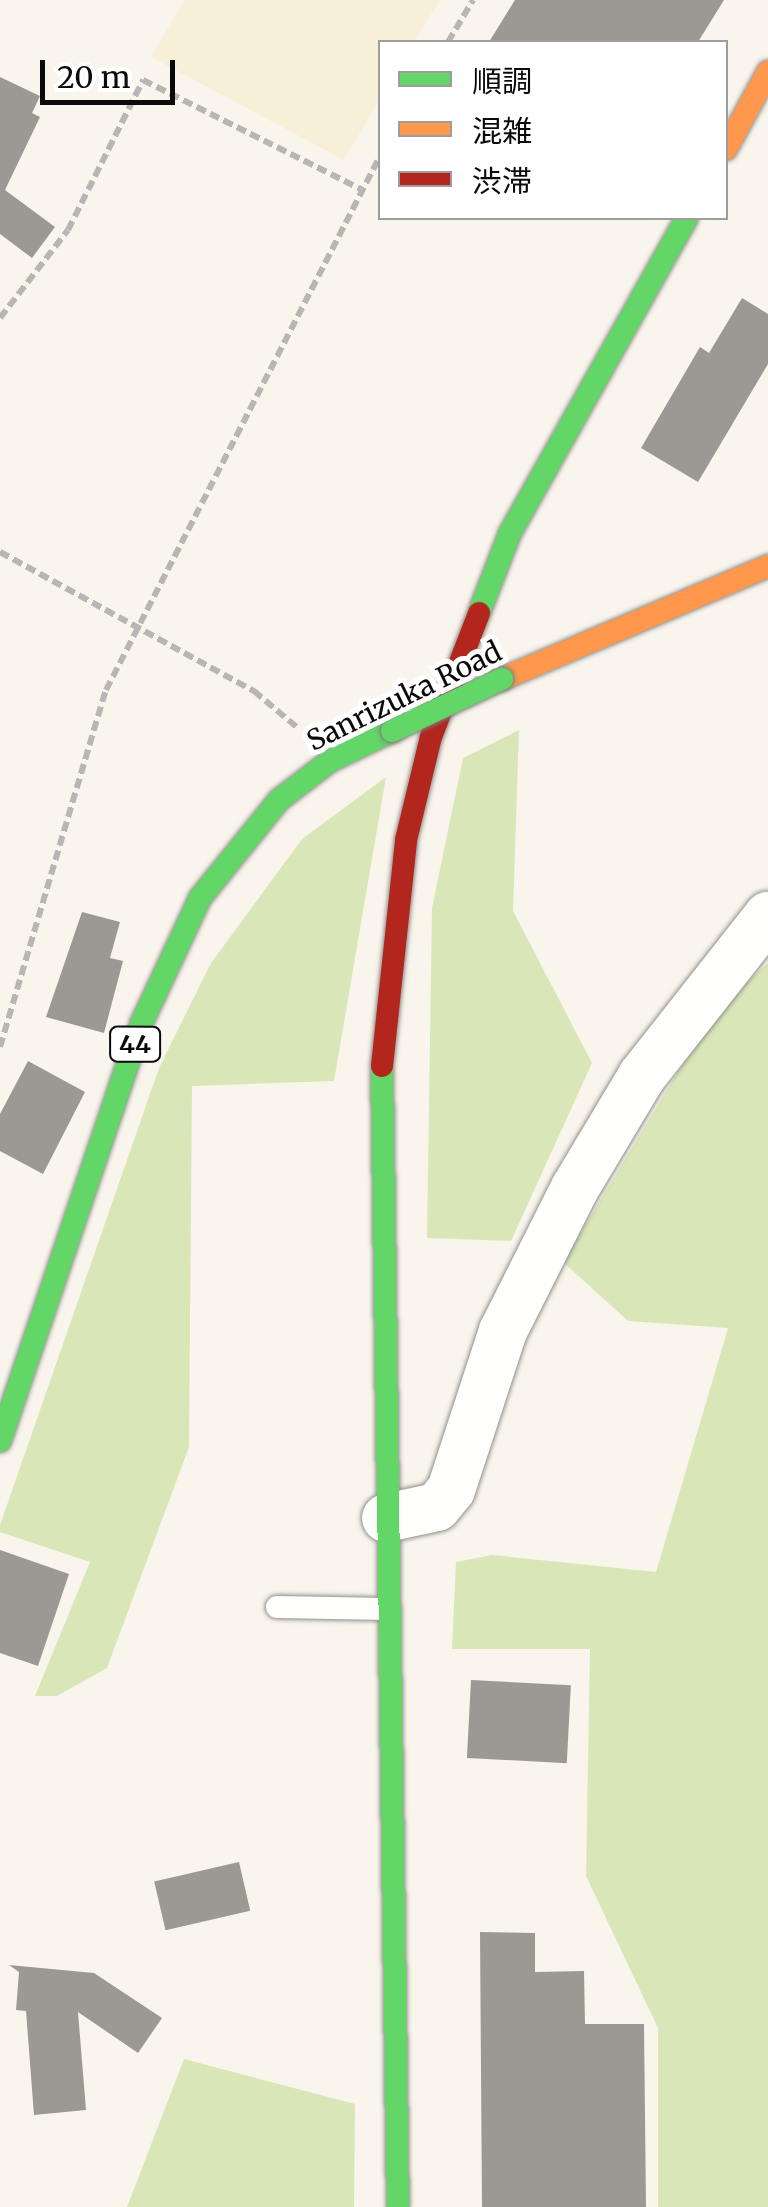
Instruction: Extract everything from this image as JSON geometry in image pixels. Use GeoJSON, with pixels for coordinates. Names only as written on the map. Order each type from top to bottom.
{"type":"FeatureCollection","features":[{"type":"Feature","properties":{"kind":"street"},"geometry":{"type":"LineString","coordinates":[[728,145],[768,72]]}},
{"type":"Feature","properties":{"kind":"street"},"geometry":{"type":"LineString","coordinates":[[398,2207],[382,1034],[406,840],[432,737],[510,533],[686,220]]}},
{"type":"Feature","properties":{"kind":"street","name":"Sanrizuka Road"},"geometry":{"type":"LineString","coordinates":[[0,1441],[142,1022],[173,952],[236,846],[330,761],[502,680],[768,566]]}},
{"type":"Feature","properties":{"kind":"street"},"geometry":{"type":"LineString","coordinates":[[386,1518],[437,1507],[452,1490],[503,1330],[575,1188],[642,1076],[768,916]]}},
{"type":"Feature","properties":{"kind":"lane"},"geometry":{"type":"LineString","coordinates":[[277,1607],[388,1609]]}},
{"type":"Feature","properties":{"kind":"path"},"geometry":{"type":"LineString","coordinates":[[449,40],[473,0]]}},
{"type":"Feature","properties":{"kind":"path"},"geometry":{"type":"LineString","coordinates":[[0,318],[68,230],[143,80],[361,189]]}},
{"type":"Feature","properties":{"kind":"path"},"geometry":{"type":"LineString","coordinates":[[0,1047],[106,690],[378,159]]}},
{"type":"Feature","properties":{"kind":"path"},"geometry":{"type":"LineString","coordinates":[[0,552],[254,690],[330,761]]}},
{"type":"Feature","properties":{"kind":"shaded area"},"geometry":{"type":"Polygon","coordinates":[[[184,0],[440,0],[415,40],[378,40],[378,102],[344,160],[151,57],[184,0]]]}},
{"type":"Feature","properties":{"kind":"green space"},"geometry":{"type":"Polygon","coordinates":[[[519,730],[513,911],[592,1063],[511,1241],[427,1238],[432,908],[463,758],[519,730]]]}},
{"type":"Feature","properties":{"kind":"green space"},"geometry":{"type":"Polygon","coordinates":[[[386,777],[334,1081],[192,1086],[189,1447],[107,1668],[57,1696],[35,1696],[90,1562],[0,1532],[0,1525],[159,1068],[211,963],[302,839],[386,777]]]}},
{"type":"Feature","properties":{"kind":"green space"},"geometry":{"type":"Polygon","coordinates":[[[768,963],[768,2207],[658,2207],[658,2028],[586,1876],[590,1649],[452,1649],[456,1562],[492,1555],[656,1572],[728,1328],[628,1321],[563,1262],[713,1014],[768,963]]]}},
{"type":"Feature","properties":{"kind":"green space"},"geometry":{"type":"Polygon","coordinates":[[[184,2059],[355,2104],[354,2207],[127,2207],[184,2059]]]}},
{"type":"Feature","properties":{"kind":"building"},"geometry":{"type":"Polygon","coordinates":[[[515,0],[724,0],[699,40],[490,40],[515,0]]]}},
{"type":"Feature","properties":{"kind":"building"},"geometry":{"type":"Polygon","coordinates":[[[0,77],[40,96],[32,113],[40,117],[5,190],[55,227],[32,258],[0,234],[0,77]]]}},
{"type":"Feature","properties":{"kind":"building"},"geometry":{"type":"Polygon","coordinates":[[[742,298],[768,314],[768,364],[698,482],[641,448],[700,347],[709,353],[742,298]]]}},
{"type":"Feature","properties":{"kind":"building"},"geometry":{"type":"Polygon","coordinates":[[[82,912],[120,922],[110,958],[123,961],[104,1033],[46,1017],[82,912]]]}},
{"type":"Feature","properties":{"kind":"building"},"geometry":{"type":"Polygon","coordinates":[[[28,1061],[85,1092],[43,1174],[0,1151],[0,1114],[28,1061]]]}},
{"type":"Feature","properties":{"kind":"building"},"geometry":{"type":"Polygon","coordinates":[[[0,1550],[69,1574],[38,1666],[0,1653],[0,1550]]]}},
{"type":"Feature","properties":{"kind":"building"},"geometry":{"type":"Polygon","coordinates":[[[471,1680],[571,1685],[567,1763],[467,1758],[471,1680]]]}},
{"type":"Feature","properties":{"kind":"building"},"geometry":{"type":"Polygon","coordinates":[[[239,1862],[250,1911],[165,1930],[154,1882],[239,1862]]]}},
{"type":"Feature","properties":{"kind":"building"},"geometry":{"type":"Polygon","coordinates":[[[480,1932],[535,1933],[535,1972],[584,1971],[585,2024],[644,2024],[646,2207],[482,2207],[480,1932]]]}},
{"type":"Feature","properties":{"kind":"building"},"geometry":{"type":"Polygon","coordinates":[[[9,1965],[94,1973],[162,2018],[138,2053],[78,2012],[86,2110],[34,2115],[26,2011],[16,2010],[19,1972],[9,1965]]]}},
{"type":"Feature","properties":{"kind":"traffic: fast"},"geometry":{"type":"LineString","coordinates":[[479,613],[510,533],[686,220]]}},
{"type":"Feature","properties":{"kind":"traffic: fast"},"geometry":{"type":"LineString","coordinates":[[392,731],[502,679]]}},
{"type":"Feature","properties":{"kind":"traffic: fast"},"geometry":{"type":"LineString","coordinates":[[0,1441],[142,1022],[200,898],[279,800],[330,761],[392,731]]}},
{"type":"Feature","properties":{"kind":"traffic: fast"},"geometry":{"type":"LineString","coordinates":[[382,1066],[398,2207]]}},
{"type":"Feature","properties":{"kind":"traffic: slow"},"geometry":{"type":"LineString","coordinates":[[728,145],[768,72]]}},
{"type":"Feature","properties":{"kind":"traffic: slow"},"geometry":{"type":"LineString","coordinates":[[502,679],[768,566]]}},
{"type":"Feature","properties":{"kind":"traffic: jam"},"geometry":{"type":"LineString","coordinates":[[382,1066],[406,840],[431,737],[479,613]]}}]}
